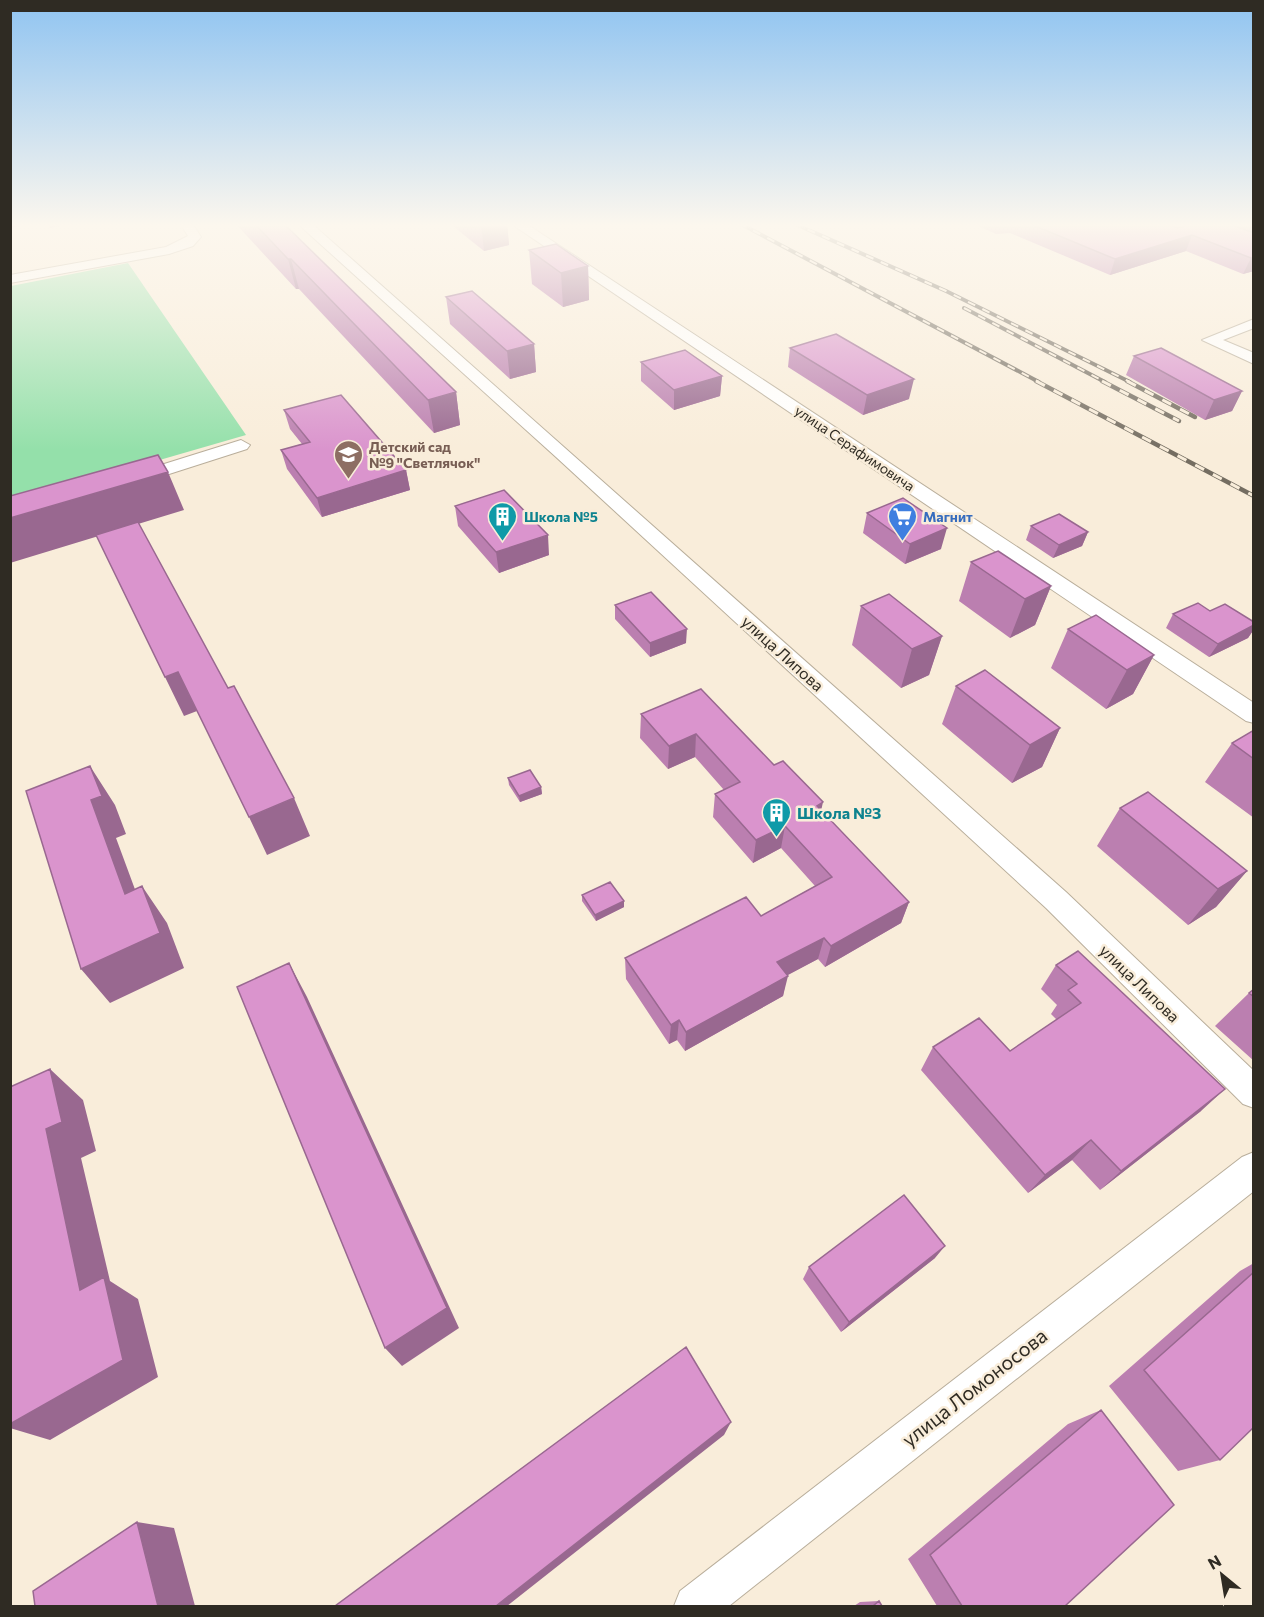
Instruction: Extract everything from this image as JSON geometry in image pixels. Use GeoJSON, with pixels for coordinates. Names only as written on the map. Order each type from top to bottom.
{"type":"FeatureCollection","features":[{"type":"Feature","properties":{"kind":"street","name":"улица Липова"},"geometry":{"type":"LineString","coordinates":[[388,298],[1047,892],[1254,1093]]}},
{"type":"Feature","properties":{"kind":"street","name":"улица Серафимовича"},"geometry":{"type":"LineString","coordinates":[[630,298],[1115,620],[1254,715]]}},
{"type":"Feature","properties":{"kind":"street"},"geometry":{"type":"LineString","coordinates":[[1254,323],[1210,340],[1254,358]]}},
{"type":"Feature","properties":{"kind":"street"},"geometry":{"type":"LineString","coordinates":[[114,485],[241,445]]}},
{"type":"Feature","properties":{"kind":"street","name":"улица Ломоносова"},"geometry":{"type":"LineString","coordinates":[[695,1606],[1254,1169]]}},
{"type":"Feature","properties":{"kind":"green space"},"geometry":{"type":"Polygon","coordinates":[[[11,298],[152,298],[246,435],[11,503],[11,298]]]}},
{"type":"Feature","properties":{"kind":"building"},"geometry":{"type":"Polygon","coordinates":[[[329,298],[360,298],[456,392],[428,400],[329,298]]]}},
{"type":"Feature","properties":{"kind":"building"},"geometry":{"type":"Polygon","coordinates":[[[448,298],[481,298],[534,344],[507,351],[448,298]]]}},
{"type":"Feature","properties":{"kind":"building"},"geometry":{"type":"Polygon","coordinates":[[[836,334],[914,379],[867,395],[790,348],[836,334]]]}},
{"type":"Feature","properties":{"kind":"building"},"geometry":{"type":"Polygon","coordinates":[[[1161,348],[1242,391],[1214,400],[1134,356],[1161,348]]]}},
{"type":"Feature","properties":{"kind":"building"},"geometry":{"type":"Polygon","coordinates":[[[685,350],[722,376],[674,390],[641,362],[685,350]]]}},
{"type":"Feature","properties":{"kind":"building"},"geometry":{"type":"Polygon","coordinates":[[[341,395],[406,470],[317,498],[281,450],[310,442],[284,410],[341,395]]]}},
{"type":"Feature","properties":{"kind":"building"},"geometry":{"type":"Polygon","coordinates":[[[158,455],[168,472],[10,518],[10,496],[158,455]]]}},
{"type":"Feature","properties":{"kind":"building"},"geometry":{"type":"Polygon","coordinates":[[[504,490],[548,535],[496,552],[455,506],[504,490]]]}},
{"type":"Feature","properties":{"kind":"building"},"geometry":{"type":"Polygon","coordinates":[[[903,498],[947,528],[910,544],[867,513],[903,498]]]}},
{"type":"Feature","properties":{"kind":"building"},"geometry":{"type":"Polygon","coordinates":[[[1059,514],[1088,532],[1059,545],[1031,526],[1059,514]]]}},
{"type":"Feature","properties":{"kind":"building"},"geometry":{"type":"Polygon","coordinates":[[[138,522],[228,688],[234,686],[294,798],[249,817],[178,672],[165,677],[96,535],[138,522]]]}},
{"type":"Feature","properties":{"kind":"building"},"geometry":{"type":"Polygon","coordinates":[[[998,551],[1051,586],[1025,599],[971,562],[998,551]]]}},
{"type":"Feature","properties":{"kind":"building"},"geometry":{"type":"Polygon","coordinates":[[[651,592],[687,629],[650,643],[615,605],[651,592]]]}},
{"type":"Feature","properties":{"kind":"building"},"geometry":{"type":"Polygon","coordinates":[[[889,594],[942,636],[912,649],[861,606],[889,594]]]}},
{"type":"Feature","properties":{"kind":"building"},"geometry":{"type":"Polygon","coordinates":[[[1198,603],[1210,611],[1225,604],[1254,622],[1254,625],[1218,644],[1173,614],[1198,603]]]}},
{"type":"Feature","properties":{"kind":"building"},"geometry":{"type":"Polygon","coordinates":[[[1096,615],[1154,655],[1127,670],[1068,629],[1096,615]]]}},
{"type":"Feature","properties":{"kind":"building"},"geometry":{"type":"Polygon","coordinates":[[[985,670],[1060,728],[1030,745],[956,686],[985,670]]]}},
{"type":"Feature","properties":{"kind":"building"},"geometry":{"type":"Polygon","coordinates":[[[701,689],[774,765],[783,761],[823,802],[817,806],[909,902],[831,946],[824,938],[777,962],[788,976],[686,1032],[679,1020],[671,1025],[625,958],[746,897],[761,916],[832,877],[785,826],[756,840],[715,794],[740,782],[696,734],[669,746],[641,714],[701,689]]]}},
{"type":"Feature","properties":{"kind":"building"},"geometry":{"type":"Polygon","coordinates":[[[1254,730],[1254,759],[1232,743],[1254,730]]]}},
{"type":"Feature","properties":{"kind":"building"},"geometry":{"type":"Polygon","coordinates":[[[90,766],[102,796],[91,800],[125,894],[142,886],[160,933],[81,969],[26,791],[90,766]]]}},
{"type":"Feature","properties":{"kind":"building"},"geometry":{"type":"Polygon","coordinates":[[[530,770],[541,787],[519,796],[508,778],[530,770]]]}},
{"type":"Feature","properties":{"kind":"building"},"geometry":{"type":"Polygon","coordinates":[[[1148,792],[1247,871],[1218,889],[1120,808],[1148,792]]]}},
{"type":"Feature","properties":{"kind":"building"},"geometry":{"type":"Polygon","coordinates":[[[610,882],[624,901],[595,915],[582,895],[610,882]]]}},
{"type":"Feature","properties":{"kind":"building"},"geometry":{"type":"Polygon","coordinates":[[[1078,951],[1225,1089],[1121,1171],[1091,1140],[1045,1175],[933,1047],[979,1018],[1010,1051],[1081,1003],[1068,990],[1077,984],[1056,965],[1078,951]]]}},
{"type":"Feature","properties":{"kind":"building"},"geometry":{"type":"Polygon","coordinates":[[[289,963],[447,1308],[385,1348],[237,987],[289,963]]]}},
{"type":"Feature","properties":{"kind":"building"},"geometry":{"type":"Polygon","coordinates":[[[50,1069],[62,1122],[46,1129],[80,1290],[104,1277],[123,1360],[10,1424],[10,1087],[50,1069]]]}},
{"type":"Feature","properties":{"kind":"building"},"geometry":{"type":"Polygon","coordinates":[[[904,1195],[945,1246],[849,1322],[809,1267],[904,1195]]]}},
{"type":"Feature","properties":{"kind":"building"},"geometry":{"type":"Polygon","coordinates":[[[1254,1272],[1254,1427],[1220,1460],[1144,1370],[1254,1272]]]}},
{"type":"Feature","properties":{"kind":"building"},"geometry":{"type":"Polygon","coordinates":[[[686,1347],[731,1422],[496,1606],[335,1606],[686,1347]]]}},
{"type":"Feature","properties":{"kind":"building"},"geometry":{"type":"Polygon","coordinates":[[[1101,1410],[1174,1505],[1065,1606],[962,1606],[930,1555],[1101,1410]]]}},
{"type":"Feature","properties":{"kind":"building"},"geometry":{"type":"Polygon","coordinates":[[[137,1522],[158,1606],[35,1606],[33,1591],[137,1522]]]}},
{"type":"Feature","properties":{"kind":"railway"},"geometry":{"type":"LineString","coordinates":[[881,298],[1039,382]]}},
{"type":"Feature","properties":{"kind":"railway"},"geometry":{"type":"LineString","coordinates":[[961,298],[1130,382]]}},
{"type":"Feature","properties":{"kind":"railway"},"geometry":{"type":"LineString","coordinates":[[964,308],[1105,382]]}},
{"type":"Feature","properties":{"kind":"railway"},"geometry":{"type":"LineString","coordinates":[[1036,381],[1254,496]]}},
{"type":"Feature","properties":{"kind":"railway"},"geometry":{"type":"LineString","coordinates":[[1102,381],[1179,421]]}},
{"type":"Feature","properties":{"kind":"railway"},"geometry":{"type":"LineString","coordinates":[[1127,381],[1195,417]]}},
{"type":"Feature","properties":{"kind":"place","name":"Детский сад №9 \"Светлячок\""},"geometry":{"type":"Point","coordinates":[348,480]}},
{"type":"Feature","properties":{"kind":"place","name":"Школа №5"},"geometry":{"type":"Point","coordinates":[503,542]}},
{"type":"Feature","properties":{"kind":"place","name":"Магнит"},"geometry":{"type":"Point","coordinates":[902,542]}},
{"type":"Feature","properties":{"kind":"place","name":"Школа №3"},"geometry":{"type":"Point","coordinates":[776,838]}}]}
